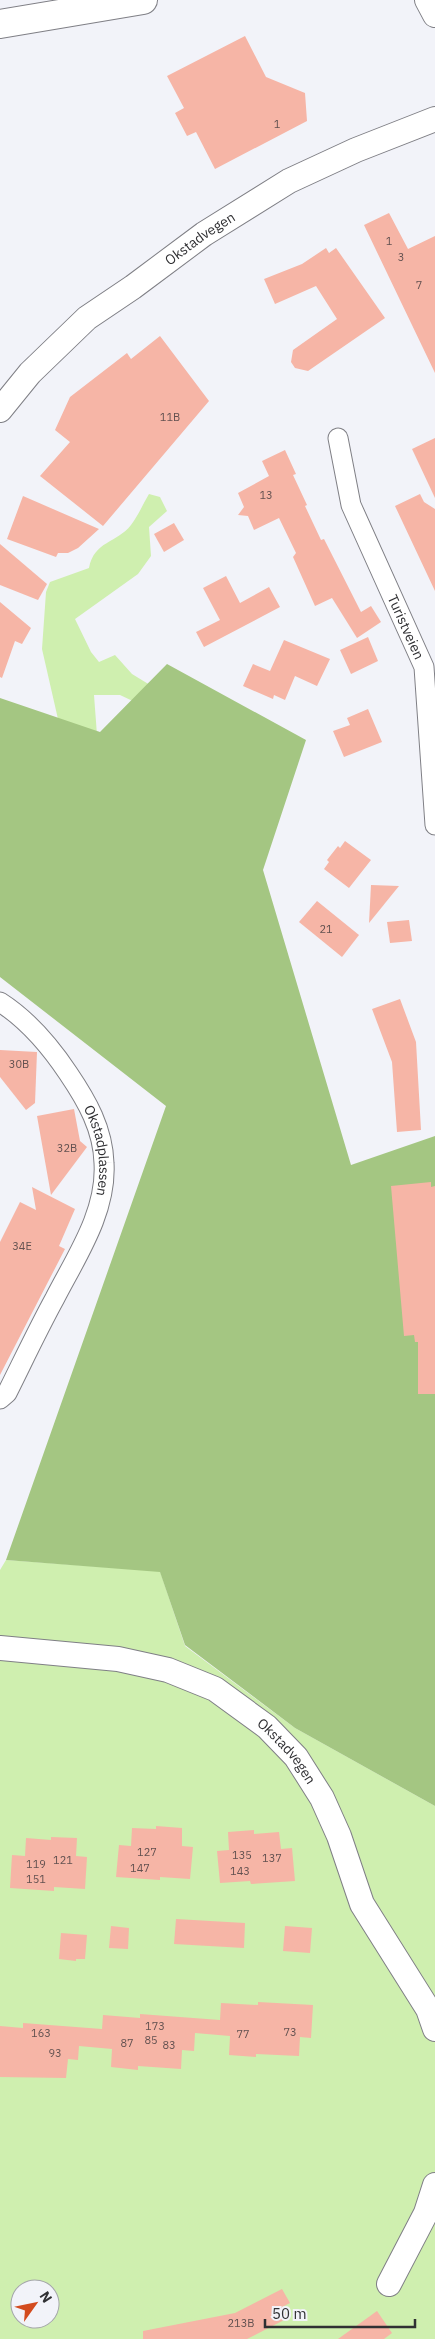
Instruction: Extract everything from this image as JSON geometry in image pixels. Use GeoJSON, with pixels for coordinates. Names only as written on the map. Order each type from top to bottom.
{"type":"FeatureCollection","features":[{"type":"Feature","properties":{"kind":"main road"},"geometry":{"type":"LineString","coordinates":[[0,24],[143,0]]}},
{"type":"Feature","properties":{"kind":"street"},"geometry":{"type":"LineString","coordinates":[[428,0],[435,15]]}},
{"type":"Feature","properties":{"kind":"street","name":"Okstadvegen"},"geometry":{"type":"LineString","coordinates":[[0,410],[30,373],[87,318],[133,287],[204,234],[289,181],[356,150],[435,120]]}},
{"type":"Feature","properties":{"kind":"street","name":"Turistveien"},"geometry":{"type":"LineString","coordinates":[[338,438],[351,505],[424,667],[435,826]]}},
{"type":"Feature","properties":{"kind":"street","name":"Okstadplassen"},"geometry":{"type":"LineString","coordinates":[[0,1002],[28,1024],[56,1055],[84,1096],[97,1124],[104,1164],[100,1203],[84,1242],[7,1393],[0,1399]]}},
{"type":"Feature","properties":{"kind":"street","name":"Okstadvegen"},"geometry":{"type":"LineString","coordinates":[[0,1648],[118,1659],[168,1670],[215,1689],[267,1727],[296,1757],[322,1798],[339,1836],[362,1904],[428,2009],[435,2028]]}},
{"type":"Feature","properties":{"kind":"street"},"geometry":{"type":"LineString","coordinates":[[389,2284],[426,2213],[435,2185]]}},
{"type":"Feature","properties":{"kind":"green space"},"geometry":{"type":"Polygon","coordinates":[[[149,494],[160,497],[167,511],[149,527],[151,556],[138,574],[75,619],[91,652],[99,662],[115,655],[132,674],[150,685],[137,703],[120,695],[94,695],[97,735],[63,741],[42,649],[46,592],[50,582],[89,568],[96,552],[131,525],[149,494]]]}},
{"type":"Feature","properties":{"kind":"green space"},"geometry":{"type":"Polygon","coordinates":[[[167,664],[306,740],[263,870],[351,1165],[435,1136],[435,1806],[295,1728],[185,1645],[160,1572],[6,1560],[166,1106],[0,977],[0,698],[100,732],[167,664]]]}},
{"type":"Feature","properties":{"kind":"green space"},"geometry":{"type":"Polygon","coordinates":[[[6,1560],[160,1571],[185,1646],[295,1728],[435,1806],[435,2339],[0,2339],[0,1570],[6,1560]]]}},
{"type":"Feature","properties":{"kind":"building"},"geometry":{"type":"Polygon","coordinates":[[[245,36],[266,77],[305,93],[307,121],[215,169],[196,132],[187,136],[175,113],[184,108],[167,76],[245,36]]]}},
{"type":"Feature","properties":{"kind":"building"},"geometry":{"type":"Polygon","coordinates":[[[389,213],[408,249],[435,236],[435,373],[364,225],[389,213]]]}},
{"type":"Feature","properties":{"kind":"building"},"geometry":{"type":"Polygon","coordinates":[[[326,248],[329,253],[336,248],[385,318],[308,371],[295,368],[291,362],[293,350],[337,319],[316,286],[275,304],[264,279],[302,264],[326,248]]]}},
{"type":"Feature","properties":{"kind":"building"},"geometry":{"type":"Polygon","coordinates":[[[160,336],[209,401],[103,526],[40,476],[70,442],[55,430],[70,397],[127,353],[131,359],[160,336]]]}},
{"type":"Feature","properties":{"kind":"building"},"geometry":{"type":"Polygon","coordinates":[[[435,438],[435,498],[412,449],[435,438]]]}},
{"type":"Feature","properties":{"kind":"building"},"geometry":{"type":"Polygon","coordinates":[[[285,450],[296,474],[293,475],[307,505],[305,506],[321,540],[324,539],[361,612],[371,606],[381,622],[357,638],[332,598],[315,606],[293,557],[296,553],[279,518],[254,530],[248,516],[238,515],[244,507],[238,493],[269,476],[262,461],[285,450]]]}},
{"type":"Feature","properties":{"kind":"building"},"geometry":{"type":"Polygon","coordinates":[[[420,494],[424,502],[435,509],[435,591],[395,506],[420,494]]]}},
{"type":"Feature","properties":{"kind":"building"},"geometry":{"type":"Polygon","coordinates":[[[23,496],[99,529],[78,548],[68,553],[58,553],[56,557],[7,539],[23,496]]]}},
{"type":"Feature","properties":{"kind":"building"},"geometry":{"type":"Polygon","coordinates":[[[174,523],[184,540],[164,552],[154,534],[174,523]]]}},
{"type":"Feature","properties":{"kind":"building"},"geometry":{"type":"Polygon","coordinates":[[[0,544],[47,584],[38,600],[0,585],[0,544]]]}},
{"type":"Feature","properties":{"kind":"building"},"geometry":{"type":"Polygon","coordinates":[[[226,576],[240,603],[269,587],[280,607],[204,647],[196,632],[220,620],[203,588],[226,576]]]}},
{"type":"Feature","properties":{"kind":"building"},"geometry":{"type":"Polygon","coordinates":[[[0,602],[31,628],[22,644],[15,641],[2,678],[0,677],[0,602]]]}},
{"type":"Feature","properties":{"kind":"building"},"geometry":{"type":"Polygon","coordinates":[[[368,637],[378,661],[351,674],[340,650],[368,637]]]}},
{"type":"Feature","properties":{"kind":"building"},"geometry":{"type":"Polygon","coordinates":[[[284,640],[330,659],[317,686],[295,676],[285,700],[274,695],[273,699],[243,686],[253,664],[270,671],[284,640]]]}},
{"type":"Feature","properties":{"kind":"building"},"geometry":{"type":"Polygon","coordinates":[[[368,709],[382,742],[344,757],[333,731],[350,725],[347,718],[368,709]]]}},
{"type":"Feature","properties":{"kind":"building"},"geometry":{"type":"Polygon","coordinates":[[[345,841],[371,860],[349,888],[324,869],[329,862],[327,860],[338,846],[340,848],[345,841]]]}},
{"type":"Feature","properties":{"kind":"building"},"geometry":{"type":"Polygon","coordinates":[[[371,885],[399,886],[369,923],[371,885]]]}},
{"type":"Feature","properties":{"kind":"building"},"geometry":{"type":"Polygon","coordinates":[[[317,901],[359,935],[342,957],[299,922],[317,901]]]}},
{"type":"Feature","properties":{"kind":"building"},"geometry":{"type":"Polygon","coordinates":[[[409,920],[412,941],[390,943],[387,922],[409,920]]]}},
{"type":"Feature","properties":{"kind":"building"},"geometry":{"type":"Polygon","coordinates":[[[400,999],[416,1042],[421,1130],[397,1132],[392,1062],[372,1009],[400,999]]]}},
{"type":"Feature","properties":{"kind":"building"},"geometry":{"type":"Polygon","coordinates":[[[0,1050],[37,1052],[35,1103],[26,1110],[0,1077],[0,1050]]]}},
{"type":"Feature","properties":{"kind":"building"},"geometry":{"type":"Polygon","coordinates":[[[74,1109],[80,1141],[87,1147],[51,1195],[37,1116],[74,1109]]]}},
{"type":"Feature","properties":{"kind":"building"},"geometry":{"type":"Polygon","coordinates":[[[431,1182],[431,1187],[435,1186],[435,1394],[418,1394],[418,1342],[415,1342],[414,1335],[404,1336],[391,1186],[431,1182]]]}},
{"type":"Feature","properties":{"kind":"building"},"geometry":{"type":"Polygon","coordinates":[[[32,1187],[75,1209],[59,1246],[65,1249],[0,1375],[0,1242],[20,1202],[36,1210],[32,1187]]]}},
{"type":"Feature","properties":{"kind":"building"},"geometry":{"type":"Polygon","coordinates":[[[156,1826],[182,1828],[182,1846],[193,1847],[190,1879],[160,1877],[160,1880],[116,1877],[119,1845],[131,1846],[132,1828],[156,1829],[156,1826]]]}},
{"type":"Feature","properties":{"kind":"building"},"geometry":{"type":"Polygon","coordinates":[[[254,1830],[254,1834],[279,1832],[281,1849],[292,1848],[295,1881],[251,1884],[250,1881],[220,1883],[217,1851],[229,1850],[228,1832],[254,1830]]]}},
{"type":"Feature","properties":{"kind":"building"},"geometry":{"type":"Polygon","coordinates":[[[51,1837],[77,1838],[76,1856],[87,1857],[85,1889],[54,1887],[54,1891],[10,1888],[12,1855],[25,1856],[26,1838],[51,1840],[51,1837]]]}},
{"type":"Feature","properties":{"kind":"building"},"geometry":{"type":"Polygon","coordinates":[[[176,1919],[245,1923],[244,1948],[174,1944],[176,1919]]]}},
{"type":"Feature","properties":{"kind":"building"},"geometry":{"type":"Polygon","coordinates":[[[111,1926],[129,1928],[128,1949],[109,1948],[111,1926]]]}},
{"type":"Feature","properties":{"kind":"building"},"geometry":{"type":"Polygon","coordinates":[[[285,1926],[312,1928],[310,1953],[283,1951],[285,1926]]]}},
{"type":"Feature","properties":{"kind":"building"},"geometry":{"type":"Polygon","coordinates":[[[61,1933],[87,1935],[85,1959],[76,1959],[76,1961],[59,1959],[61,1933]]]}},
{"type":"Feature","properties":{"kind":"building"},"geometry":{"type":"Polygon","coordinates":[[[258,2002],[313,2005],[311,2038],[300,2037],[299,2056],[256,2054],[256,2057],[229,2055],[230,2036],[195,2033],[194,2051],[182,2050],[181,2069],[138,2066],[138,2070],[111,2067],[112,2049],[79,2046],[78,2060],[68,2059],[66,2078],[0,2077],[0,2026],[23,2028],[23,2023],[102,2029],[103,2015],[140,2018],[140,2014],[220,2020],[221,2003],[258,2005],[258,2002]]]}},
{"type":"Feature","properties":{"kind":"building"},"geometry":{"type":"Polygon","coordinates":[[[282,2289],[290,2303],[282,2307],[288,2318],[247,2339],[143,2339],[143,2331],[235,2313],[282,2289]]]}},
{"type":"Feature","properties":{"kind":"building"},"geometry":{"type":"Polygon","coordinates":[[[377,2311],[392,2333],[384,2339],[338,2339],[377,2311]]]}}]}
